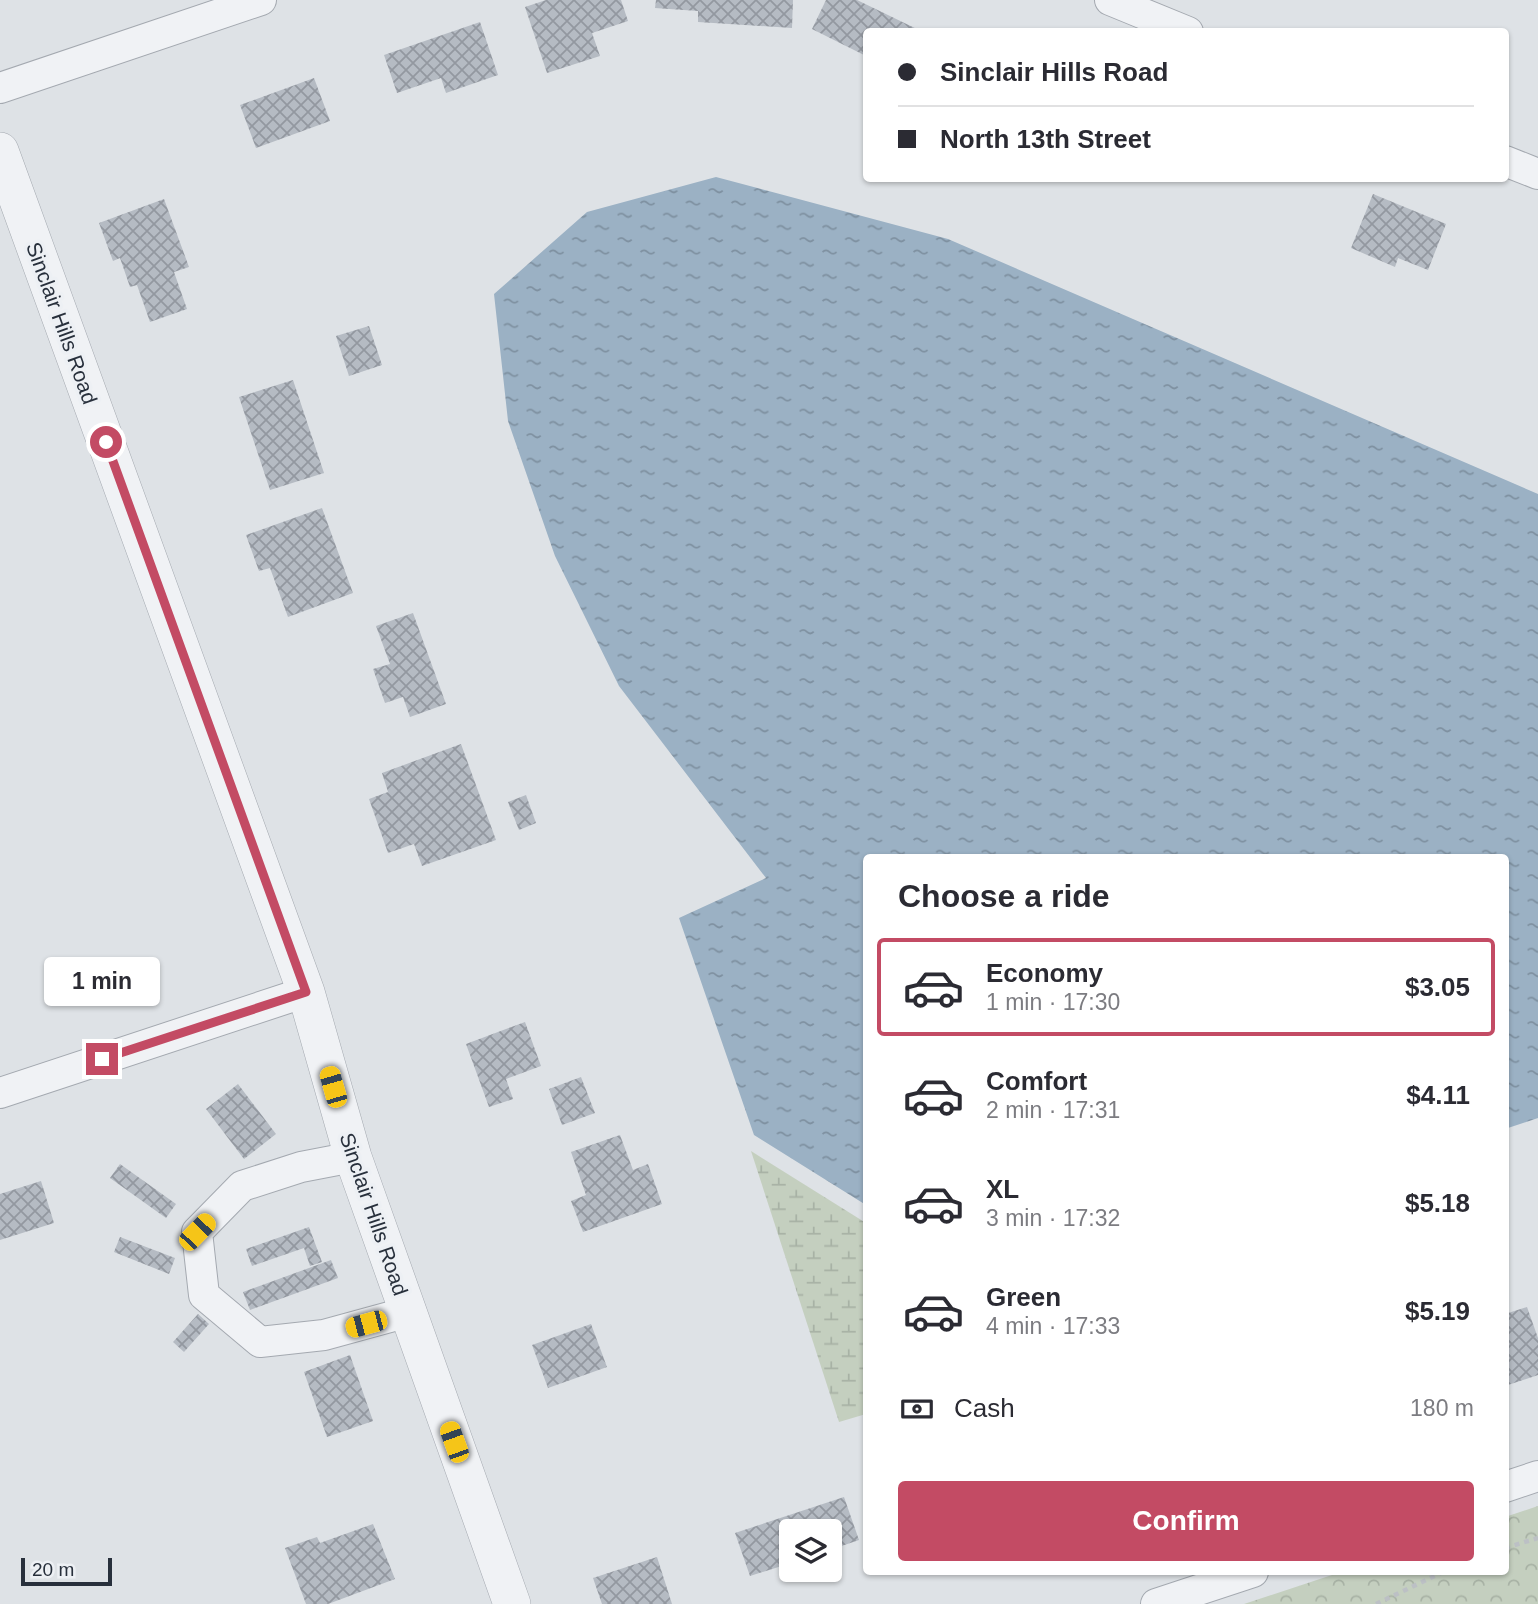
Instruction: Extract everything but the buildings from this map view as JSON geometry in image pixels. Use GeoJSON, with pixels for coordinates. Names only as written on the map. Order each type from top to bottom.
{"type":"FeatureCollection","features":[{"type":"Feature","properties":{"kind":"street"},"geometry":{"type":"LineString","coordinates":[[0,88],[261,0]]}},
{"type":"Feature","properties":{"kind":"street"},"geometry":{"type":"LineString","coordinates":[[1110,0],[1178,28]]}},
{"type":"Feature","properties":{"kind":"street","name":"Sinclair Hills Road"},"geometry":{"type":"LineString","coordinates":[[0,153],[306,992],[353,1157],[512,1604]]}},
{"type":"Feature","properties":{"kind":"street"},"geometry":{"type":"LineString","coordinates":[[1509,163],[1538,174]]}},
{"type":"Feature","properties":{"kind":"street"},"geometry":{"type":"LineString","coordinates":[[0,1093],[306,992]]}},
{"type":"Feature","properties":{"kind":"street"},"geometry":{"type":"LineString","coordinates":[[353,1157],[301,1167],[242,1186],[197,1232],[204,1296],[260,1342],[324,1335],[408,1312]]}},
{"type":"Feature","properties":{"kind":"street"},"geometry":{"type":"LineString","coordinates":[[1509,1486],[1538,1476]]}},
{"type":"Feature","properties":{"kind":"street"},"geometry":{"type":"LineString","coordinates":[[1156,1604],[1244,1575]]}},
{"type":"Feature","properties":{"kind":"path"},"geometry":{"type":"LineString","coordinates":[[1509,1547],[1538,1538]]}},
{"type":"Feature","properties":{"kind":"path"},"geometry":{"type":"LineString","coordinates":[[1376,1604],[1437,1575]]}},
{"type":"Feature","properties":{"kind":"green space"},"geometry":{"type":"Polygon","coordinates":[[[751,1151],[863,1221],[863,1415],[839,1422],[751,1151]]]}},
{"type":"Feature","properties":{"kind":"green space"},"geometry":{"type":"Polygon","coordinates":[[[1538,1506],[1538,1604],[1244,1604],[1332,1575],[1509,1575],[1509,1516],[1538,1506]]]}},
{"type":"Feature","properties":{"kind":"water"},"geometry":{"type":"Polygon","coordinates":[[[716,177],[948,239],[1538,494],[1538,1118],[1509,1128],[1509,854],[863,854],[863,1203],[754,1135],[679,918],[766,878],[619,686],[555,556],[508,421],[494,294],[587,212],[716,177]]]}},
{"type":"Feature","properties":{"kind":"route"},"geometry":{"type":"LineString","coordinates":[[102,1059],[306,992],[106,442]]}}]}
